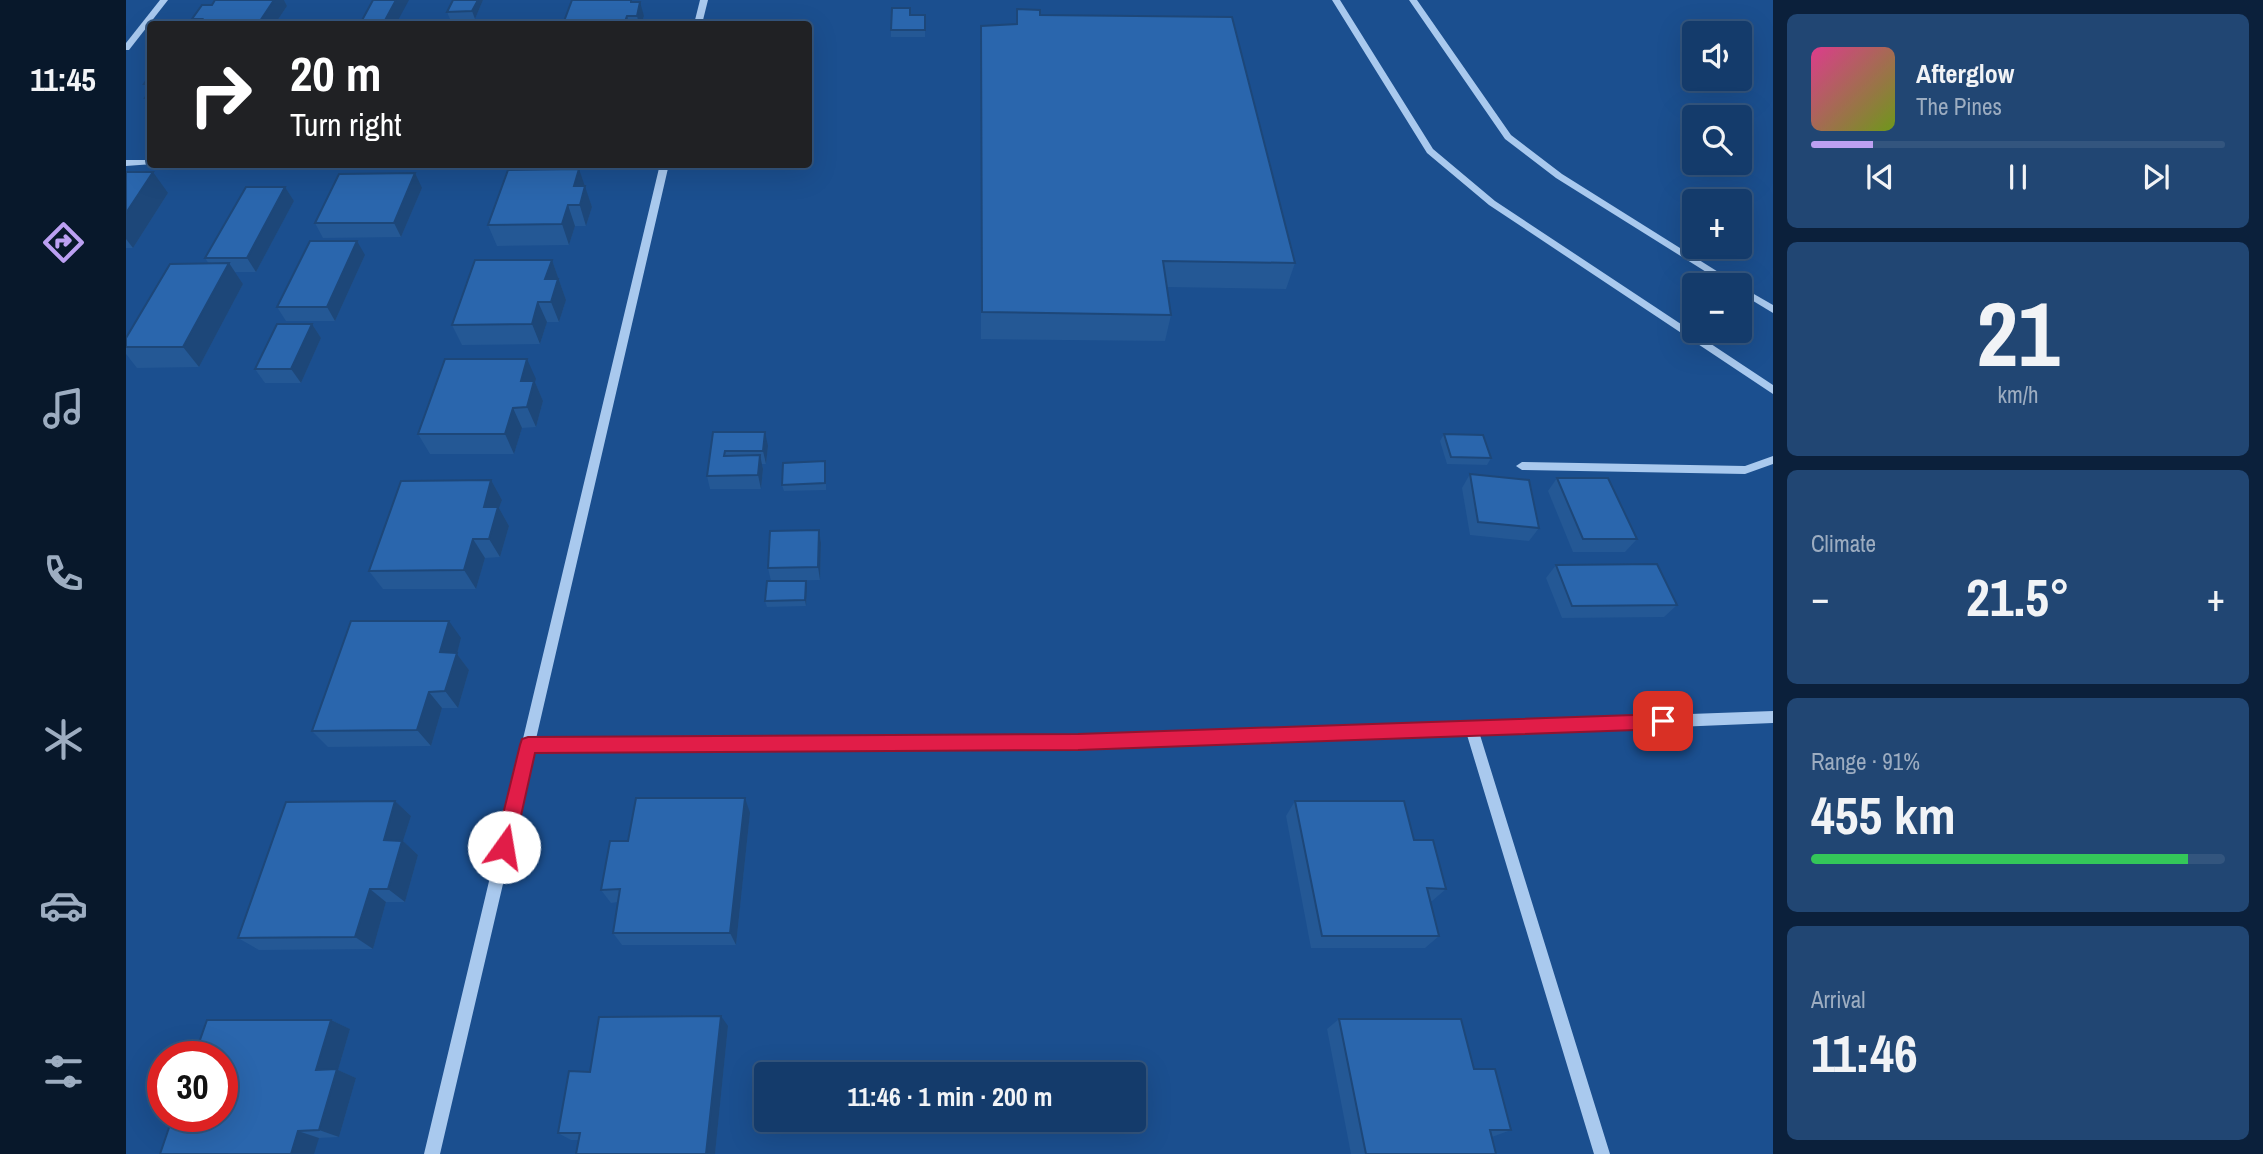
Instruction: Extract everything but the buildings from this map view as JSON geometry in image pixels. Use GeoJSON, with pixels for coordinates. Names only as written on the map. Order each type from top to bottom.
{"type":"FeatureCollection","features":[{"type":"Feature","properties":{"kind":"street"},"geometry":{"type":"LineString","coordinates":[[147,21],[164,0]]}},
{"type":"Feature","properties":{"kind":"street"},"geometry":{"type":"LineString","coordinates":[[699,21],[704,0]]}},
{"type":"Feature","properties":{"kind":"street"},"geometry":{"type":"LineString","coordinates":[[1336,0],[1430,150],[1492,203],[1773,390]]}},
{"type":"Feature","properties":{"kind":"street"},"geometry":{"type":"LineString","coordinates":[[1413,0],[1508,137],[1559,176],[1715,273]]}},
{"type":"Feature","properties":{"kind":"street"},"geometry":{"type":"LineString","coordinates":[[126,48],[147,21]]}},
{"type":"Feature","properties":{"kind":"street"},"geometry":{"type":"LineString","coordinates":[[126,163],[147,163]]}},
{"type":"Feature","properties":{"kind":"street"},"geometry":{"type":"LineString","coordinates":[[432,1154],[664,168]]}},
{"type":"Feature","properties":{"kind":"street"},"geometry":{"type":"LineString","coordinates":[[1752,297],[1773,310]]}},
{"type":"Feature","properties":{"kind":"street"},"geometry":{"type":"LineString","coordinates":[[528,745],[1078,742],[1773,717]]}},
{"type":"Feature","properties":{"kind":"street"},"geometry":{"type":"LineString","coordinates":[[1472,729],[1602,1154]]}},
{"type":"Feature","properties":{"kind":"lane"},"geometry":{"type":"LineString","coordinates":[[1522,466],[1745,470],[1773,460]]}},
{"type":"Feature","properties":{"kind":"route"},"geometry":{"type":"LineString","coordinates":[[504,847],[528,745],[1078,742],[1663,721]]}}]}
